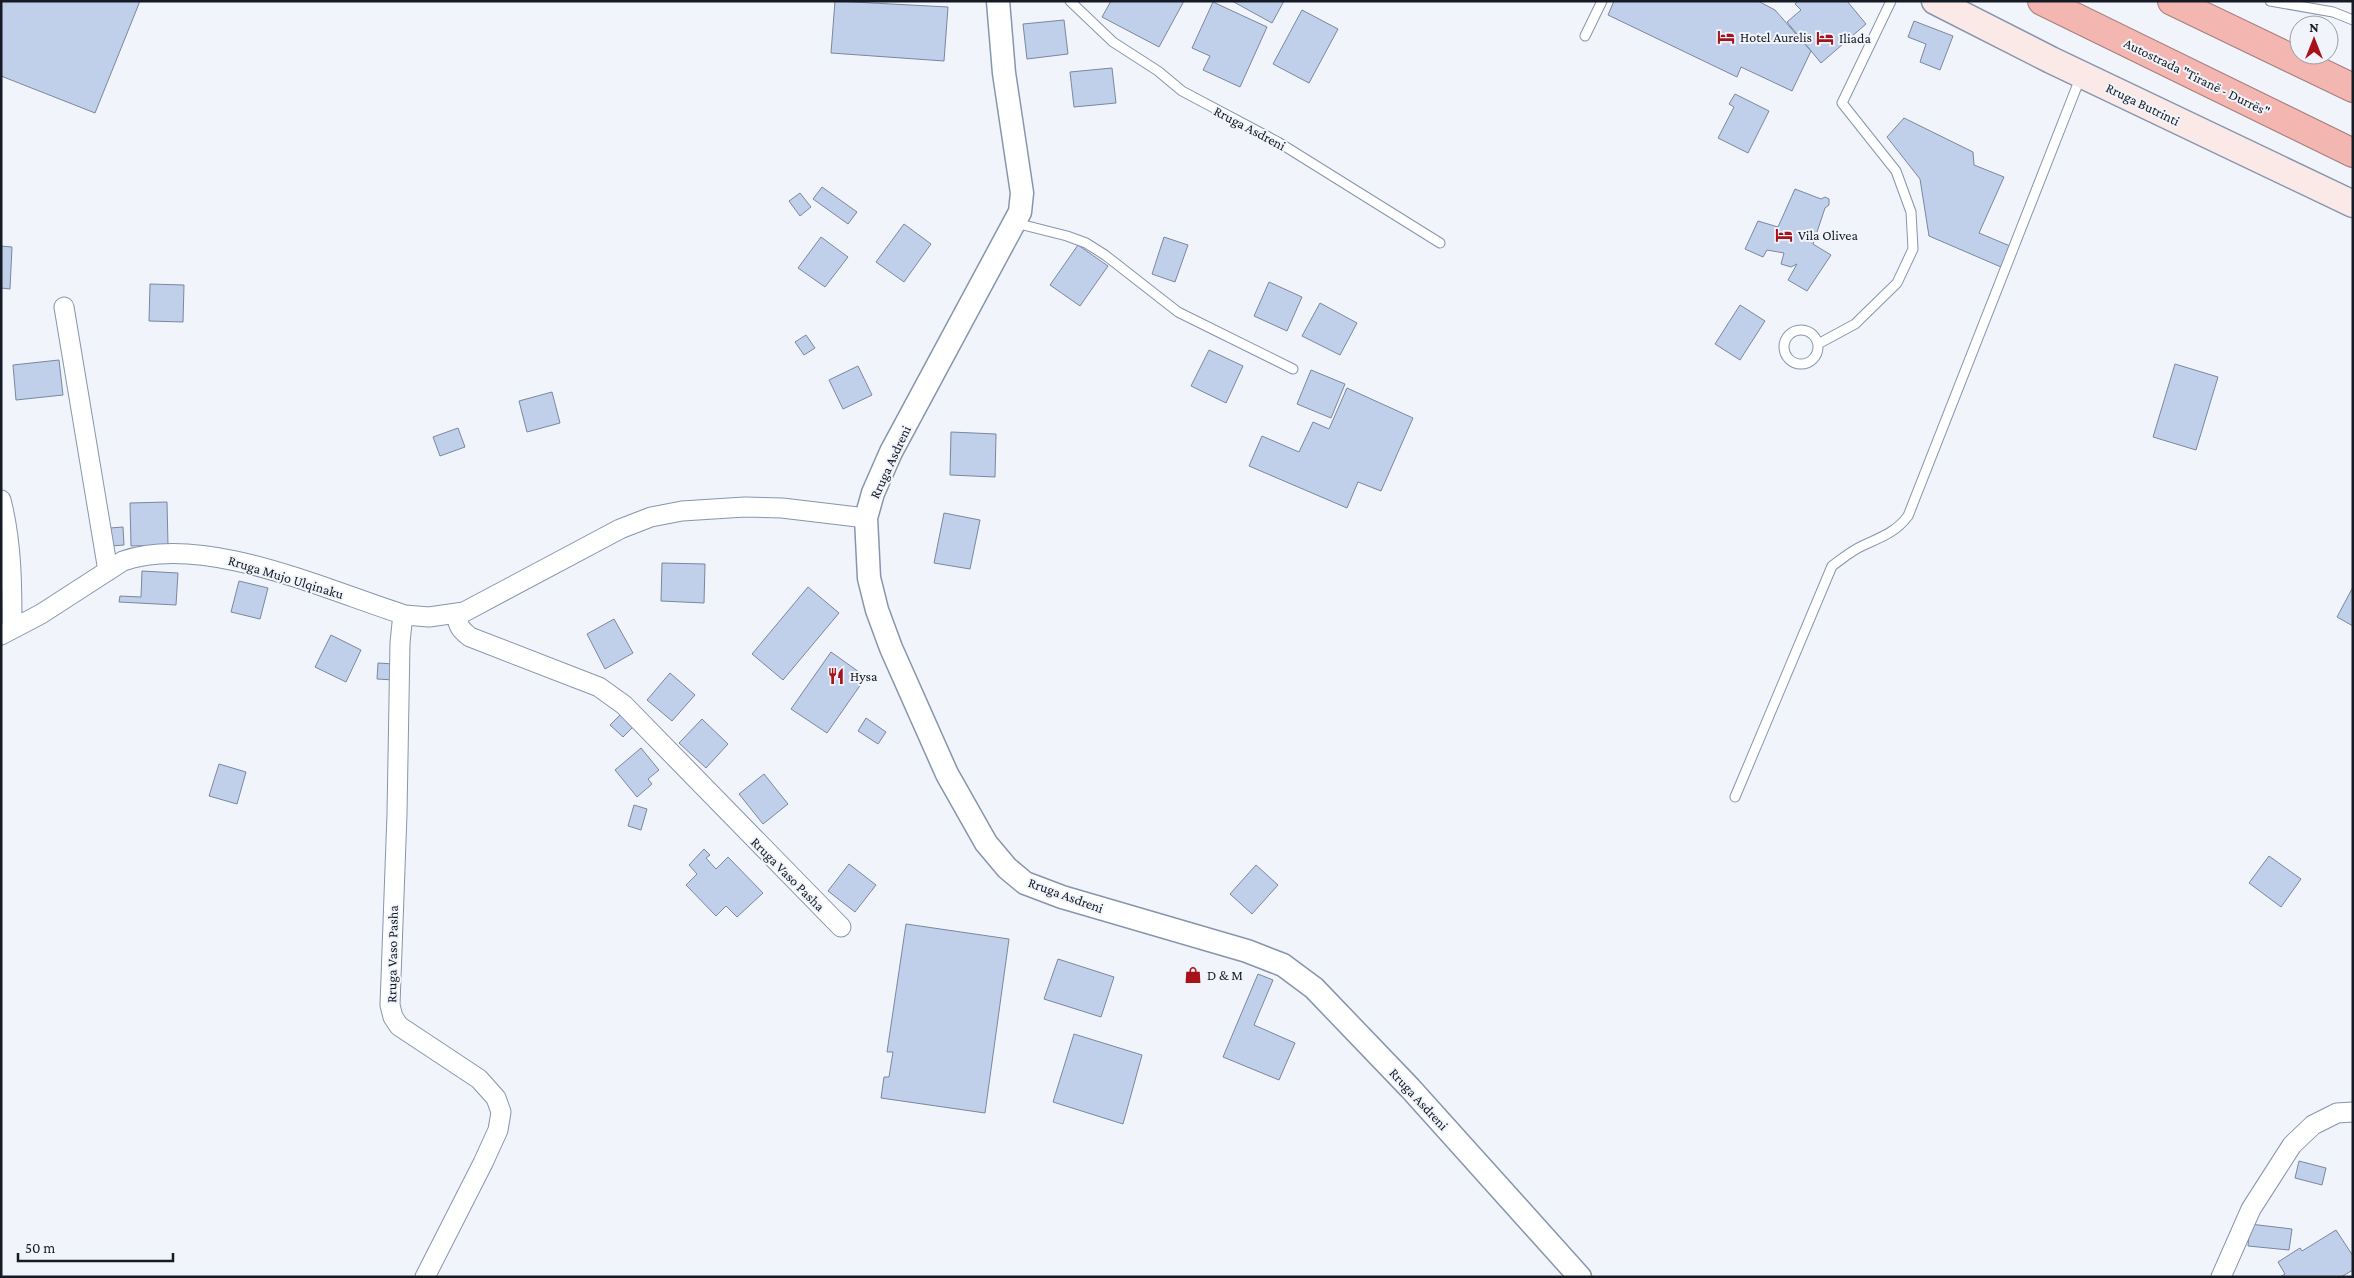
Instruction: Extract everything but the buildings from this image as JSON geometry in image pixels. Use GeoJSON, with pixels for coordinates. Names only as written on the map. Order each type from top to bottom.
{"type":"FeatureCollection","features":[{"type":"Feature","properties":{"kind":"highway","name":"Autostrada \"Tiranë - Durrës\""},"geometry":{"type":"LineString","coordinates":[[2042,1],[2353,153]]}},
{"type":"Feature","properties":{"kind":"highway"},"geometry":{"type":"LineString","coordinates":[[2172,1],[2353,88]]}},
{"type":"Feature","properties":{"kind":"main road","name":"Rruga Butrinti"},"geometry":{"type":"LineString","coordinates":[[1935,1],[2081,74],[2353,204]]}},
{"type":"Feature","properties":{"kind":"street","name":"Rruga Asdreni"},"geometry":{"type":"LineString","coordinates":[[998,1],[1004,73],[1022,193],[1020,212],[1016,223],[892,452],[873,493],[866,518],[869,578],[877,610],[891,648],[947,774],[986,843],[1007,868],[1025,883],[1062,897],[1247,951],[1283,965],[1314,988],[1410,1088],[1580,1277]]}},
{"type":"Feature","properties":{"kind":"street"},"geometry":{"type":"LineString","coordinates":[[64,307],[108,571]]}},
{"type":"Feature","properties":{"kind":"street","name":"Rruga Mujo Ulqinaku"},"geometry":{"type":"LineString","coordinates":[[1,500],[6,519],[12,570],[6,632]]}},
{"type":"Feature","properties":{"kind":"street"},"geometry":{"type":"LineString","coordinates":[[405,615],[429,617],[458,613],[620,529],[652,517],[682,512],[745,507],[782,508],[866,518]]}},
{"type":"Feature","properties":{"kind":"street","name":"Rruga Mujo Ulqinaku"},"geometry":{"type":"LineString","coordinates":[[6,632],[41,614],[123,561],[137,556],[181,554],[218,556],[258,566],[405,615]]}},
{"type":"Feature","properties":{"kind":"street","name":"Rruga Vaso Pasha"},"geometry":{"type":"LineString","coordinates":[[458,613],[457,620],[461,630],[470,637],[599,687],[618,700],[634,714],[722,807],[841,927]]}},
{"type":"Feature","properties":{"kind":"street","name":"Rruga Vaso Pasha"},"geometry":{"type":"LineString","coordinates":[[405,615],[400,642],[398,814],[390,1005],[392,1017],[399,1026],[479,1079],[496,1098],[501,1112],[498,1130],[483,1163],[425,1277]]}},
{"type":"Feature","properties":{"kind":"street"},"geometry":{"type":"LineString","coordinates":[[2221,1277],[2251,1209],[2292,1145],[2313,1125],[2338,1113],[2353,1112]]}},
{"type":"Feature","properties":{"kind":"lane","name":"Rruga Asdreni"},"geometry":{"type":"LineString","coordinates":[[1070,1],[1113,42],[1158,71],[1182,91],[1278,142],[1440,243]]}},
{"type":"Feature","properties":{"kind":"lane"},"geometry":{"type":"LineString","coordinates":[[1585,36],[1602,1]]}},
{"type":"Feature","properties":{"kind":"lane"},"geometry":{"type":"LineString","coordinates":[[1818,344],[1855,324],[1897,283],[1913,249],[1911,212],[1896,171],[1842,103],[1891,1]]}},
{"type":"Feature","properties":{"kind":"lane"},"geometry":{"type":"LineString","coordinates":[[2270,1],[2333,12],[2353,20]]}},
{"type":"Feature","properties":{"kind":"lane"},"geometry":{"type":"LineString","coordinates":[[1735,796],[1832,566],[1860,546],[1889,534],[1900,527],[1908,516],[2081,74]]}},
{"type":"Feature","properties":{"kind":"lane"},"geometry":{"type":"LineString","coordinates":[[1016,223],[1067,236],[1086,243],[1105,255],[1178,312],[1293,369]]}},
{"type":"Feature","properties":{"kind":"place","name":"Hotel Aurelis"},"geometry":{"type":"Point","coordinates":[1726,37]}},
{"type":"Feature","properties":{"kind":"place","name":"Iliada"},"geometry":{"type":"Point","coordinates":[1825,38]}},
{"type":"Feature","properties":{"kind":"place","name":"Vila Olivea"},"geometry":{"type":"Point","coordinates":[1784,235]}},
{"type":"Feature","properties":{"kind":"place","name":"Hysa"},"geometry":{"type":"Point","coordinates":[836,676]}},
{"type":"Feature","properties":{"kind":"place","name":"D & M"},"geometry":{"type":"Point","coordinates":[1193,975]}}]}
